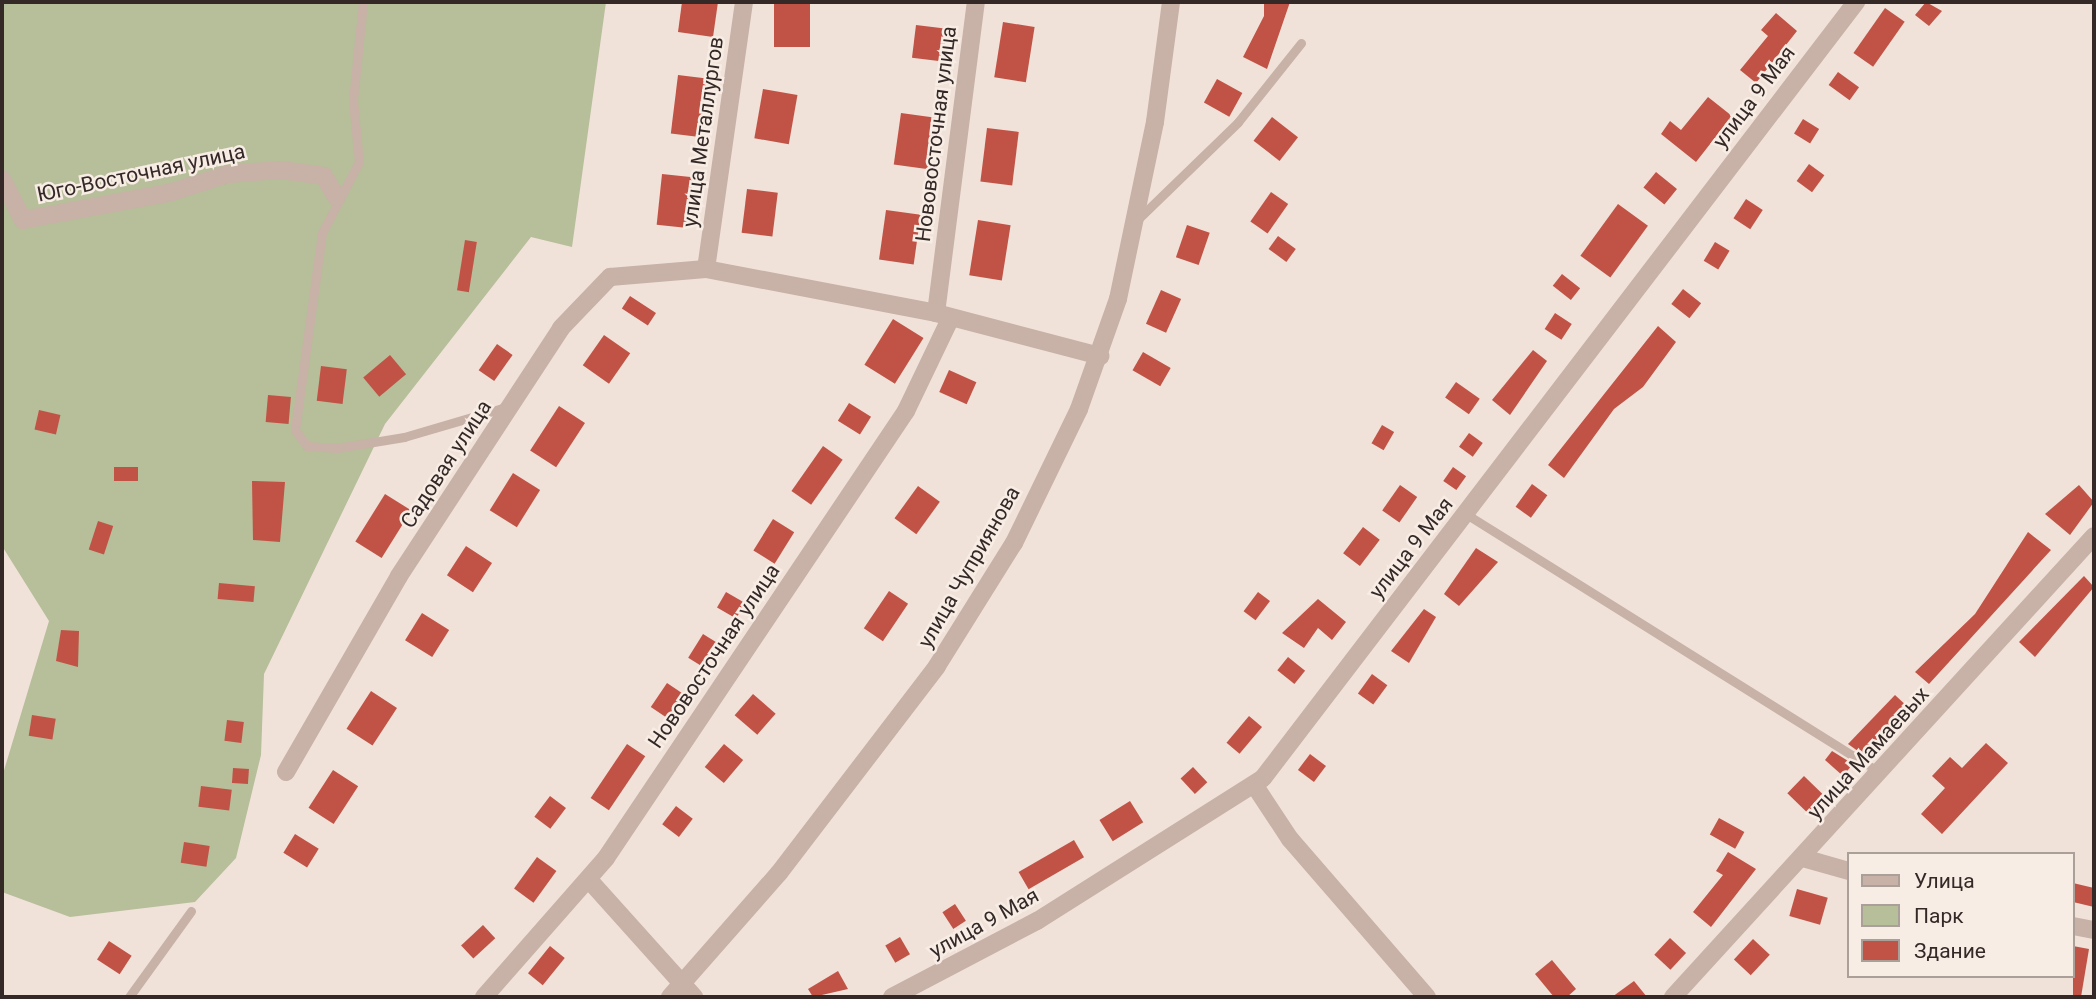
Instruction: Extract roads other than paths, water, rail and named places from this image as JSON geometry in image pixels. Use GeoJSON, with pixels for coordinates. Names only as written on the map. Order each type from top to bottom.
{"type":"FeatureCollection","features":[{"type":"Feature","properties":{"kind":"street","name":"улица Металлургов"},"geometry":{"type":"LineString","coordinates":[[706,269],[744,2]]}},
{"type":"Feature","properties":{"kind":"street","name":"Нововосточная улица"},"geometry":{"type":"LineString","coordinates":[[484,997],[590,881],[928,375],[943,316],[976,2]]}},
{"type":"Feature","properties":{"kind":"street","name":"улица Чуприянова"},"geometry":{"type":"LineString","coordinates":[[682,993],[779,873],[937,666],[1014,543],[1100,356],[1136,221],[1171,2]]}},
{"type":"Feature","properties":{"kind":"street","name":"улица 9 Мая"},"geometry":{"type":"LineString","coordinates":[[892,997],[1037,920],[1255,786],[1856,2]]}},
{"type":"Feature","properties":{"kind":"street","name":"Юго-Восточная улица"},"geometry":{"type":"LineString","coordinates":[[2,180],[23,220],[172,192],[228,174],[281,170],[324,176],[336,197]]}},
{"type":"Feature","properties":{"kind":"street","name":"Садовая улица"},"geometry":{"type":"LineString","coordinates":[[286,772],[400,576],[561,328],[610,277],[706,269],[943,316],[1100,356]]}},
{"type":"Feature","properties":{"kind":"street","name":"улица Мамаевых"},"geometry":{"type":"LineString","coordinates":[[1673,997],[1881,773],[2094,536]]}},
{"type":"Feature","properties":{"kind":"street"},"geometry":{"type":"LineString","coordinates":[[1255,786],[1290,839],[1427,997]]}},
{"type":"Feature","properties":{"kind":"street"},"geometry":{"type":"LineString","coordinates":[[1803,858],[1848,872]]}},
{"type":"Feature","properties":{"kind":"street"},"geometry":{"type":"LineString","coordinates":[[590,881],[682,993]]}},
{"type":"Feature","properties":{"kind":"street"},"geometry":{"type":"LineString","coordinates":[[2075,926],[2094,930]]}},
{"type":"Feature","properties":{"kind":"lane"},"geometry":{"type":"LineString","coordinates":[[363,2],[353,100],[359,162],[336,197],[322,233],[309,302],[295,430],[307,446],[404,437],[512,405]]}},
{"type":"Feature","properties":{"kind":"lane"},"geometry":{"type":"LineString","coordinates":[[1136,221],[1238,122],[1301,43]]}},
{"type":"Feature","properties":{"kind":"lane"},"geometry":{"type":"LineString","coordinates":[[1466,513],[1881,773]]}},
{"type":"Feature","properties":{"kind":"lane"},"geometry":{"type":"LineString","coordinates":[[129,997],[191,911]]}}]}
